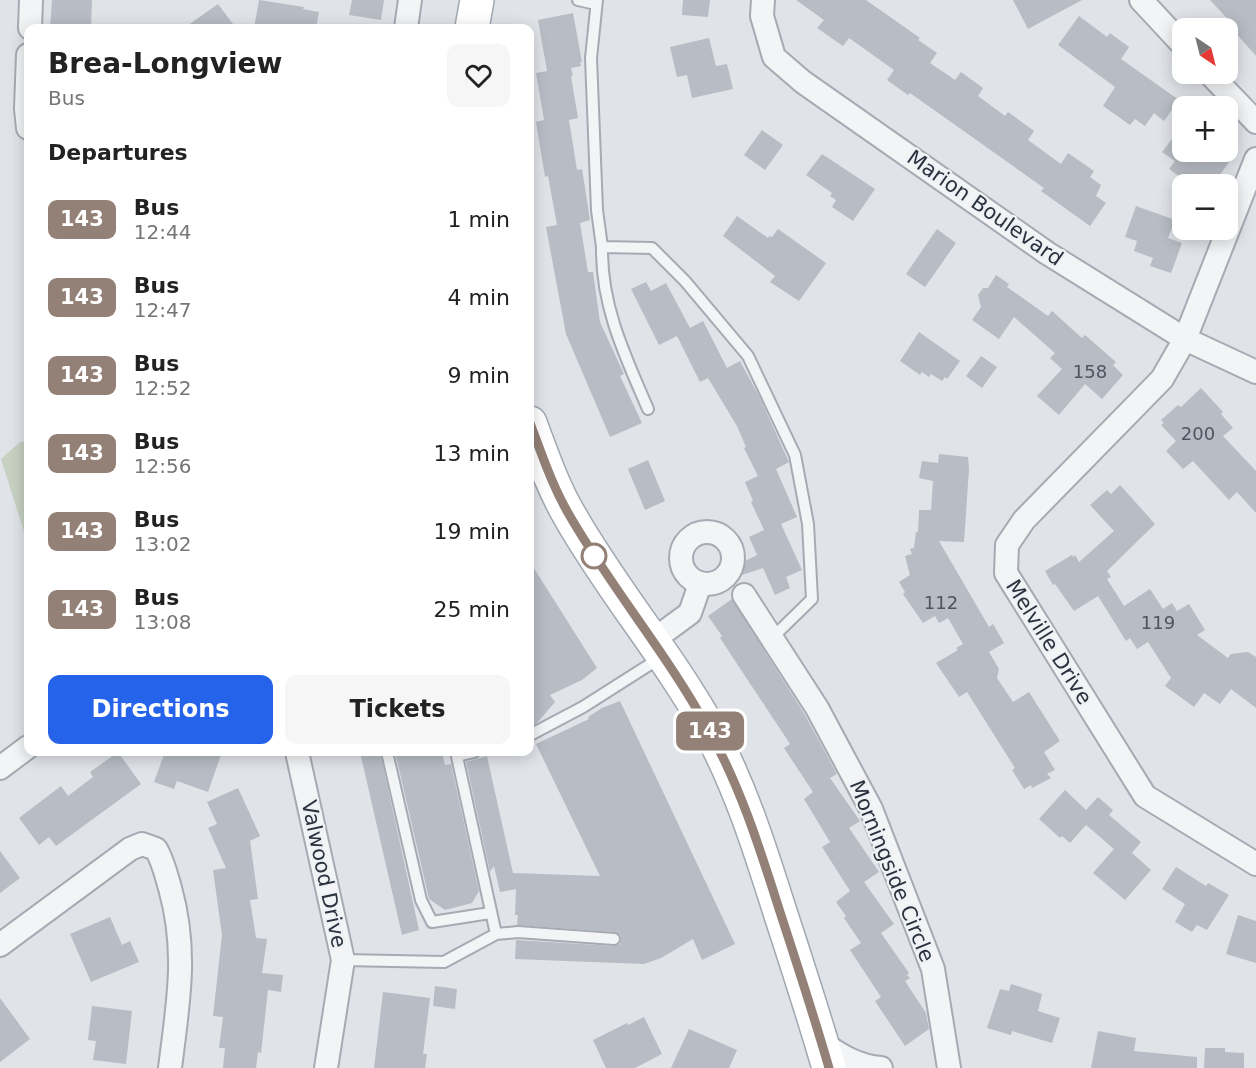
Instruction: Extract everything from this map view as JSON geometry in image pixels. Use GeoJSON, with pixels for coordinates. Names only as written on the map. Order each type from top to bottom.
{"type":"FeatureCollection","features":[{"type":"Feature","properties":{"kind":"main road"},"geometry":{"type":"LineString","coordinates":[[473,24],[477,0]]}},
{"type":"Feature","properties":{"kind":"main road"},"geometry":{"type":"LineString","coordinates":[[534,433],[555,487],[570,517],[597,561],[682,684],[708,728],[755,833],[825,1055]]}},
{"type":"Feature","properties":{"kind":"street"},"geometry":{"type":"LineString","coordinates":[[30,24],[31,0]]}},
{"type":"Feature","properties":{"kind":"street"},"geometry":{"type":"LineString","coordinates":[[407,24],[410,0]]}},
{"type":"Feature","properties":{"kind":"street","name":"Marion Boulevard"},"geometry":{"type":"LineString","coordinates":[[763,0],[762,16],[774,57],[803,82],[1047,253],[1185,339],[1256,372]]}},
{"type":"Feature","properties":{"kind":"street"},"geometry":{"type":"LineString","coordinates":[[1141,0],[1172,33]]}},
{"type":"Feature","properties":{"kind":"street"},"geometry":{"type":"LineString","coordinates":[[1220,84],[1256,122]]}},
{"type":"Feature","properties":{"kind":"street","name":"Melville Drive"},"geometry":{"type":"LineString","coordinates":[[1256,159],[1185,339],[1162,379],[1024,520],[1007,545],[1006,573],[1145,796],[1256,864]]}},
{"type":"Feature","properties":{"kind":"street"},"geometry":{"type":"LineString","coordinates":[[657,648],[690,613],[700,584]]}},
{"type":"Feature","properties":{"kind":"street","name":"Morningside Circle"},"geometry":{"type":"LineString","coordinates":[[744,595],[817,708],[871,809],[933,969],[949,1068]]}},
{"type":"Feature","properties":{"kind":"street"},"geometry":{"type":"LineString","coordinates":[[0,768],[24,750]]}},
{"type":"Feature","properties":{"kind":"street","name":"Valwood Drive"},"geometry":{"type":"LineString","coordinates":[[298,756],[343,960],[326,1068]]}},
{"type":"Feature","properties":{"kind":"street"},"geometry":{"type":"LineString","coordinates":[[0,945],[130,849],[142,844],[156,849],[163,862],[180,933],[181,977],[170,1068]]}},
{"type":"Feature","properties":{"kind":"street"},"geometry":{"type":"LineString","coordinates":[[825,1055],[881,1068]]}},
{"type":"Feature","properties":{"kind":"lane"},"geometry":{"type":"LineString","coordinates":[[578,0],[597,2],[591,58],[597,210],[602,266],[614,328],[648,409]]}},
{"type":"Feature","properties":{"kind":"lane"},"geometry":{"type":"LineString","coordinates":[[602,247],[652,248],[685,281],[748,356],[795,455],[808,524],[812,599],[772,638]]}},
{"type":"Feature","properties":{"kind":"lane"},"geometry":{"type":"LineString","coordinates":[[534,733],[583,707],[657,648]]}},
{"type":"Feature","properties":{"kind":"lane"},"geometry":{"type":"LineString","coordinates":[[388,756],[421,900],[432,922],[490,913]]}},
{"type":"Feature","properties":{"kind":"lane"},"geometry":{"type":"LineString","coordinates":[[456,756],[496,934]]}},
{"type":"Feature","properties":{"kind":"lane"},"geometry":{"type":"LineString","coordinates":[[343,960],[444,962],[496,934],[518,932],[614,939]]}},
{"type":"Feature","properties":{"kind":"green space"},"geometry":{"type":"Polygon","coordinates":[[[20,442],[24,442],[24,531],[1,459],[20,442]]]}},
{"type":"Feature","properties":{"kind":"building"},"geometry":{"type":"Polygon","coordinates":[[[52,0],[92,0],[91,24],[50,24],[52,0]]]}},
{"type":"Feature","properties":{"kind":"building"},"geometry":{"type":"Polygon","coordinates":[[[259,0],[304,7],[303,9],[319,12],[317,24],[255,24],[259,0]]]}},
{"type":"Feature","properties":{"kind":"building"},"geometry":{"type":"Polygon","coordinates":[[[352,0],[384,0],[381,20],[349,15],[352,0]]]}},
{"type":"Feature","properties":{"kind":"building"},"geometry":{"type":"Polygon","coordinates":[[[683,0],[710,0],[708,17],[682,15],[683,0]]]}},
{"type":"Feature","properties":{"kind":"building"},"geometry":{"type":"Polygon","coordinates":[[[796,0],[866,0],[920,38],[918,40],[937,53],[930,63],[955,80],[961,72],[983,88],[978,96],[1005,116],[1008,112],[1034,131],[1028,140],[1061,164],[1068,153],[1094,171],[1090,177],[1101,185],[1096,196],[1106,203],[1090,226],[1041,191],[1044,188],[910,93],[908,95],[887,80],[894,70],[849,38],[843,46],[817,28],[824,20],[796,0]]]}},
{"type":"Feature","properties":{"kind":"building"},"geometry":{"type":"Polygon","coordinates":[[[1013,0],[1082,0],[1028,29],[1013,0]]]}},
{"type":"Feature","properties":{"kind":"building"},"geometry":{"type":"Polygon","coordinates":[[[1210,0],[1256,0],[1256,56],[1238,36],[1238,18],[1227,18],[1210,0]]]}},
{"type":"Feature","properties":{"kind":"building"},"geometry":{"type":"Polygon","coordinates":[[[218,4],[233,24],[190,24],[218,4]]]}},
{"type":"Feature","properties":{"kind":"building"},"geometry":{"type":"Polygon","coordinates":[[[573,13],[582,62],[580,62],[581,66],[571,68],[578,118],[569,120],[577,170],[582,169],[590,220],[580,223],[588,272],[593,272],[600,322],[624,374],[620,376],[642,423],[610,437],[566,334],[546,227],[557,225],[548,176],[545,177],[536,122],[544,120],[536,73],[547,71],[538,20],[573,13]]]}},
{"type":"Feature","properties":{"kind":"building"},"geometry":{"type":"Polygon","coordinates":[[[1079,16],[1107,37],[1110,33],[1129,47],[1121,59],[1173,96],[1172,110],[1164,121],[1154,113],[1145,126],[1135,119],[1130,125],[1103,106],[1115,87],[1058,45],[1079,16]]]}},
{"type":"Feature","properties":{"kind":"building"},"geometry":{"type":"Polygon","coordinates":[[[709,38],[716,66],[727,64],[733,89],[692,98],[687,75],[677,77],[670,47],[709,38]]]}},
{"type":"Feature","properties":{"kind":"building"},"geometry":{"type":"Polygon","coordinates":[[[762,130],[783,145],[765,170],[744,155],[762,130]]]}},
{"type":"Feature","properties":{"kind":"building"},"geometry":{"type":"Polygon","coordinates":[[[1172,139],[1172,159],[1162,152],[1172,139]]]}},
{"type":"Feature","properties":{"kind":"building"},"geometry":{"type":"Polygon","coordinates":[[[822,154],[875,189],[853,221],[832,207],[836,200],[830,196],[832,193],[806,175],[822,154]]]}},
{"type":"Feature","properties":{"kind":"building"},"geometry":{"type":"Polygon","coordinates":[[[1174,162],[1229,162],[1220,174],[1176,174],[1169,169],[1174,162]]]}},
{"type":"Feature","properties":{"kind":"building"},"geometry":{"type":"Polygon","coordinates":[[[1136,206],[1172,219],[1172,228],[1168,238],[1182,243],[1171,273],[1150,266],[1153,258],[1134,251],[1137,241],[1125,237],[1136,206]]]}},
{"type":"Feature","properties":{"kind":"building"},"geometry":{"type":"Polygon","coordinates":[[[737,216],[768,238],[772,237],[778,229],[826,263],[799,301],[770,282],[775,276],[723,236],[737,216]]]}},
{"type":"Feature","properties":{"kind":"building"},"geometry":{"type":"Polygon","coordinates":[[[937,229],[956,243],[925,287],[906,274],[937,229]]]}},
{"type":"Feature","properties":{"kind":"building"},"geometry":{"type":"Polygon","coordinates":[[[996,275],[1009,284],[1007,287],[1048,316],[1052,311],[1082,338],[1085,335],[1116,362],[1113,365],[1123,375],[1102,399],[1085,384],[1059,415],[1037,396],[1062,369],[1050,358],[1055,353],[1014,317],[999,339],[972,320],[981,307],[978,295],[983,288],[988,288],[996,275]]]}},
{"type":"Feature","properties":{"kind":"building"},"geometry":{"type":"Polygon","coordinates":[[[646,282],[651,291],[666,283],[690,328],[703,321],[727,368],[740,361],[760,398],[789,462],[776,469],[797,517],[781,524],[802,570],[786,577],[790,588],[775,595],[763,568],[733,578],[729,569],[757,555],[749,537],[764,530],[745,482],[758,476],[744,448],[746,447],[737,426],[708,378],[700,382],[677,336],[659,345],[631,289],[646,282]]]}},
{"type":"Feature","properties":{"kind":"building"},"geometry":{"type":"Polygon","coordinates":[[[919,332],[960,361],[947,379],[945,377],[942,381],[931,374],[929,377],[922,372],[920,375],[900,361],[919,332]]]}},
{"type":"Feature","properties":{"kind":"building"},"geometry":{"type":"Polygon","coordinates":[[[981,356],[997,367],[982,388],[966,376],[981,356]]]}},
{"type":"Feature","properties":{"kind":"building"},"geometry":{"type":"Polygon","coordinates":[[[1201,388],[1223,412],[1221,414],[1233,428],[1223,436],[1256,471],[1256,513],[1237,492],[1229,500],[1193,461],[1183,469],[1166,451],[1176,441],[1161,425],[1164,423],[1161,420],[1178,405],[1181,407],[1201,388]]]}},
{"type":"Feature","properties":{"kind":"building"},"geometry":{"type":"Polygon","coordinates":[[[939,454],[968,457],[969,469],[964,542],[939,541],[989,627],[993,624],[1004,643],[989,652],[999,669],[997,678],[1013,702],[1029,692],[1060,741],[1044,752],[1055,770],[1047,774],[1051,778],[1032,788],[1031,785],[1024,789],[1012,770],[1015,768],[967,692],[959,697],[936,663],[958,650],[956,648],[963,644],[948,618],[939,623],[935,616],[923,623],[903,594],[905,592],[899,582],[910,575],[905,556],[912,554],[910,549],[914,548],[916,532],[918,532],[919,510],[931,510],[933,481],[919,478],[922,461],[938,463],[939,454]]]}},
{"type":"Feature","properties":{"kind":"building"},"geometry":{"type":"Polygon","coordinates":[[[648,460],[665,501],[645,510],[628,469],[648,460]]]}},
{"type":"Feature","properties":{"kind":"building"},"geometry":{"type":"Polygon","coordinates":[[[1120,485],[1155,524],[1107,571],[1111,577],[1107,579],[1124,606],[1150,589],[1163,609],[1172,603],[1177,611],[1189,604],[1205,630],[1197,635],[1228,658],[1231,654],[1248,652],[1256,657],[1256,708],[1231,689],[1220,704],[1204,693],[1194,707],[1165,686],[1171,678],[1148,642],[1137,649],[1130,638],[1126,641],[1098,596],[1074,611],[1055,584],[1053,585],[1045,571],[1072,555],[1073,557],[1075,555],[1079,562],[1114,531],[1090,505],[1107,490],[1111,494],[1120,485]]]}},
{"type":"Feature","properties":{"kind":"building"},"geometry":{"type":"Polygon","coordinates":[[[534,568],[597,668],[582,680],[550,695],[555,702],[534,725],[534,568]]]}},
{"type":"Feature","properties":{"kind":"building"},"geometry":{"type":"Polygon","coordinates":[[[732,599],[805,715],[837,774],[830,778],[860,821],[849,828],[879,872],[864,882],[894,924],[881,933],[909,973],[907,975],[910,978],[905,981],[926,1013],[929,1029],[905,1046],[875,1001],[881,997],[850,950],[861,943],[836,902],[850,891],[822,847],[830,842],[804,799],[813,792],[784,748],[790,744],[708,616],[732,599]]]}},
{"type":"Feature","properties":{"kind":"building"},"geometry":{"type":"Polygon","coordinates":[[[620,701],[735,944],[702,960],[693,939],[661,958],[644,964],[515,959],[516,940],[613,946],[620,944],[621,936],[615,932],[517,925],[516,889],[500,892],[494,866],[490,872],[466,762],[487,756],[513,873],[600,876],[536,744],[589,719],[588,717],[602,708],[620,701]]]}},
{"type":"Feature","properties":{"kind":"building"},"geometry":{"type":"Polygon","coordinates":[[[112,756],[121,756],[141,784],[56,846],[49,837],[39,845],[19,818],[61,786],[68,796],[93,777],[90,772],[112,756]]]}},
{"type":"Feature","properties":{"kind":"building"},"geometry":{"type":"Polygon","coordinates":[[[164,756],[221,756],[208,792],[177,781],[174,789],[154,782],[164,756]]]}},
{"type":"Feature","properties":{"kind":"building"},"geometry":{"type":"Polygon","coordinates":[[[361,756],[381,756],[419,930],[402,935],[361,756]]]}},
{"type":"Feature","properties":{"kind":"building"},"geometry":{"type":"Polygon","coordinates":[[[396,756],[443,756],[445,765],[451,764],[479,891],[472,903],[445,910],[429,899],[396,756]]]}},
{"type":"Feature","properties":{"kind":"building"},"geometry":{"type":"Polygon","coordinates":[[[238,788],[260,836],[250,841],[258,899],[250,900],[256,938],[267,939],[262,973],[283,975],[281,992],[268,990],[261,1053],[258,1052],[256,1068],[223,1068],[225,1048],[219,1048],[223,1017],[213,1016],[222,935],[213,870],[226,868],[208,828],[217,824],[207,802],[238,788]]]}},
{"type":"Feature","properties":{"kind":"building"},"geometry":{"type":"Polygon","coordinates":[[[1065,790],[1086,810],[1098,797],[1113,810],[1109,815],[1141,842],[1132,853],[1151,870],[1125,900],[1093,873],[1114,849],[1086,825],[1070,843],[1062,836],[1060,838],[1039,819],[1065,790]]]}},
{"type":"Feature","properties":{"kind":"building"},"geometry":{"type":"Polygon","coordinates":[[[0,851],[20,878],[0,893],[0,851]]]}},
{"type":"Feature","properties":{"kind":"building"},"geometry":{"type":"Polygon","coordinates":[[[1176,867],[1206,886],[1208,883],[1229,895],[1207,930],[1197,925],[1192,932],[1175,922],[1185,904],[1162,889],[1176,867]]]}},
{"type":"Feature","properties":{"kind":"building"},"geometry":{"type":"Polygon","coordinates":[[[1238,915],[1256,921],[1256,963],[1226,954],[1238,915]]]}},
{"type":"Feature","properties":{"kind":"building"},"geometry":{"type":"Polygon","coordinates":[[[110,917],[122,945],[130,941],[139,962],[91,982],[70,934],[110,917]]]}},
{"type":"Feature","properties":{"kind":"building"},"geometry":{"type":"Polygon","coordinates":[[[1011,984],[1042,994],[1038,1011],[1060,1018],[1052,1043],[1012,1031],[1011,1035],[987,1028],[1000,989],[1009,991],[1011,984]]]}},
{"type":"Feature","properties":{"kind":"building"},"geometry":{"type":"Polygon","coordinates":[[[435,986],[457,989],[455,1009],[433,1006],[435,986]]]}},
{"type":"Feature","properties":{"kind":"building"},"geometry":{"type":"Polygon","coordinates":[[[383,992],[430,998],[423,1054],[427,1054],[425,1068],[374,1068],[383,992]]]}},
{"type":"Feature","properties":{"kind":"building"},"geometry":{"type":"Polygon","coordinates":[[[0,998],[30,1039],[0,1062],[0,998]]]}},
{"type":"Feature","properties":{"kind":"building"},"geometry":{"type":"Polygon","coordinates":[[[92,1006],[132,1011],[126,1064],[93,1060],[96,1041],[88,1040],[92,1006]]]}},
{"type":"Feature","properties":{"kind":"building"},"geometry":{"type":"Polygon","coordinates":[[[644,1017],[662,1054],[635,1068],[606,1068],[593,1040],[644,1017]]]}},
{"type":"Feature","properties":{"kind":"building"},"geometry":{"type":"Polygon","coordinates":[[[689,1029],[737,1050],[729,1068],[671,1068],[689,1029]]]}},
{"type":"Feature","properties":{"kind":"building"},"geometry":{"type":"Polygon","coordinates":[[[1098,1031],[1136,1038],[1134,1051],[1197,1057],[1197,1068],[1091,1068],[1098,1031]]]}},
{"type":"Feature","properties":{"kind":"building"},"geometry":{"type":"Polygon","coordinates":[[[1205,1048],[1225,1048],[1225,1052],[1244,1053],[1244,1068],[1204,1068],[1205,1048]]]}},
{"type":"Feature","properties":{"kind":"bus line","name":"143"},"geometry":{"type":"LineString","coordinates":[[534,433],[555,487],[570,517],[597,561],[682,684],[708,728],[728,770],[755,833],[829,1068]]}}]}
